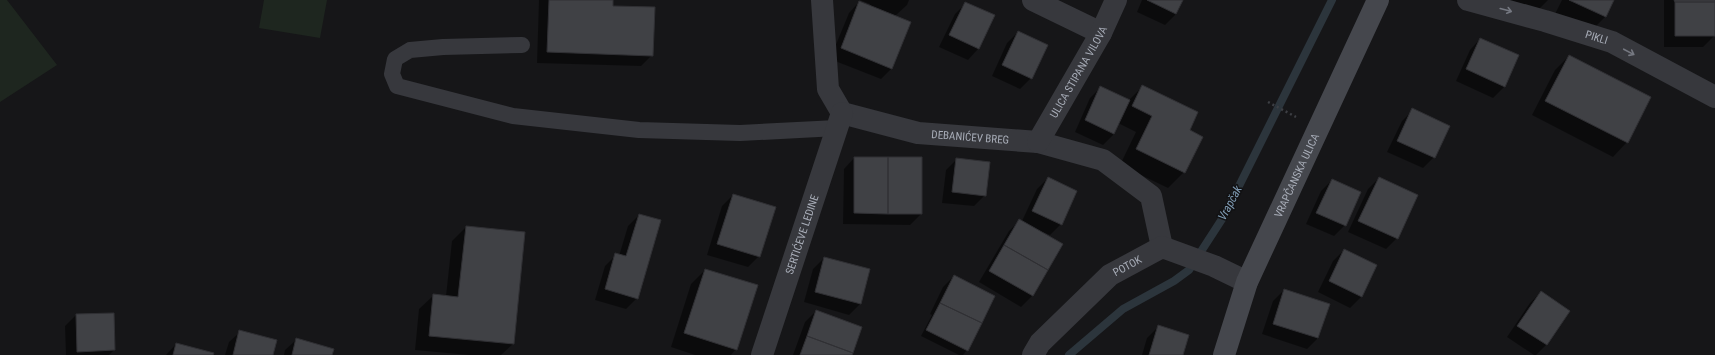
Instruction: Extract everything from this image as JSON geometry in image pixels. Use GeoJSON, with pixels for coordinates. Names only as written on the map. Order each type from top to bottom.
{"type":"FeatureCollection","features":[{"type":"Feature","properties":{"kind":"main road","name":"VRAPČANSKA ULICA"},"geometry":{"type":"LineString","coordinates":[[1224,355],[1247,282],[1378,0]]}},
{"type":"Feature","properties":{"kind":"street"},"geometry":{"type":"LineString","coordinates":[[822,0],[828,89],[840,120]]}},
{"type":"Feature","properties":{"kind":"street"},"geometry":{"type":"LineString","coordinates":[[1033,0],[1101,33]]}},
{"type":"Feature","properties":{"kind":"street","name":"ULICA STIPANA VILOVA"},"geometry":{"type":"LineString","coordinates":[[1038,142],[1101,33],[1116,0]]}},
{"type":"Feature","properties":{"kind":"street","name":"PIKLI"},"geometry":{"type":"LineString","coordinates":[[1468,0],[1546,21],[1612,42],[1715,97]]}},
{"type":"Feature","properties":{"kind":"street","name":"DEBANIĆEV BREG"},"geometry":{"type":"LineString","coordinates":[[840,120],[918,133],[1038,142],[1103,160],[1151,196],[1162,247]]}},
{"type":"Feature","properties":{"kind":"street","name":"SERTIĆEVE LEDINE"},"geometry":{"type":"LineString","coordinates":[[762,355],[840,120]]}},
{"type":"Feature","properties":{"kind":"street"},"geometry":{"type":"LineString","coordinates":[[1162,247],[1214,266],[1247,282]]}},
{"type":"Feature","properties":{"kind":"street","name":"POTOK"},"geometry":{"type":"LineString","coordinates":[[1033,355],[1040,343],[1110,275],[1162,247]]}},
{"type":"Feature","properties":{"kind":"lane"},"geometry":{"type":"LineString","coordinates":[[522,45],[443,47],[410,50],[395,59],[392,74],[397,86],[513,116],[640,130],[740,133],[840,120]]}},
{"type":"Feature","properties":{"kind":"path"},"geometry":{"type":"LineString","coordinates":[[1268,102],[1294,116]]}},
{"type":"Feature","properties":{"kind":"shaded area"},"geometry":{"type":"Polygon","coordinates":[[[0,0],[7,0],[57,65],[0,102],[0,0]]]}},
{"type":"Feature","properties":{"kind":"shaded area"},"geometry":{"type":"Polygon","coordinates":[[[264,0],[327,0],[320,38],[259,28],[264,0]]]}},
{"type":"Feature","properties":{"kind":"building"},"geometry":{"type":"Polygon","coordinates":[[[549,0],[613,0],[613,6],[655,7],[653,56],[547,52],[549,0]]]}},
{"type":"Feature","properties":{"kind":"building"},"geometry":{"type":"Polygon","coordinates":[[[1147,0],[1183,0],[1176,14],[1147,0]]]}},
{"type":"Feature","properties":{"kind":"building"},"geometry":{"type":"Polygon","coordinates":[[[1569,0],[1614,0],[1606,17],[1569,0]]]}},
{"type":"Feature","properties":{"kind":"building"},"geometry":{"type":"Polygon","coordinates":[[[1674,0],[1715,0],[1715,2],[1675,2],[1674,0]]]}},
{"type":"Feature","properties":{"kind":"building"},"geometry":{"type":"Polygon","coordinates":[[[859,1],[911,22],[892,69],[841,48],[859,1]]]}},
{"type":"Feature","properties":{"kind":"building"},"geometry":{"type":"Polygon","coordinates":[[[965,2],[995,15],[979,49],[949,35],[965,2]]]}},
{"type":"Feature","properties":{"kind":"building"},"geometry":{"type":"Polygon","coordinates":[[[1675,2],[1715,2],[1715,36],[1675,36],[1675,2]]]}},
{"type":"Feature","properties":{"kind":"building"},"geometry":{"type":"Polygon","coordinates":[[[1018,31],[1048,45],[1032,79],[1002,65],[1018,31]]]}},
{"type":"Feature","properties":{"kind":"building"},"geometry":{"type":"Polygon","coordinates":[[[1480,38],[1519,55],[1505,87],[1466,69],[1480,38]]]}},
{"type":"Feature","properties":{"kind":"building"},"geometry":{"type":"Polygon","coordinates":[[[1569,55],[1651,97],[1628,143],[1545,101],[1569,55]]]}},
{"type":"Feature","properties":{"kind":"building"},"geometry":{"type":"Polygon","coordinates":[[[1142,85],[1198,112],[1190,130],[1203,137],[1185,173],[1136,149],[1152,116],[1132,106],[1142,85]]]}},
{"type":"Feature","properties":{"kind":"building"},"geometry":{"type":"Polygon","coordinates":[[[1100,86],[1130,100],[1114,134],[1085,120],[1100,86]]]}},
{"type":"Feature","properties":{"kind":"building"},"geometry":{"type":"Polygon","coordinates":[[[1412,108],[1450,126],[1435,158],[1397,141],[1412,108]]]}},
{"type":"Feature","properties":{"kind":"building"},"geometry":{"type":"Polygon","coordinates":[[[854,157],[888,157],[888,214],[854,213],[854,157]]]}},
{"type":"Feature","properties":{"kind":"building"},"geometry":{"type":"Polygon","coordinates":[[[888,157],[922,157],[922,214],[888,214],[888,157]]]}},
{"type":"Feature","properties":{"kind":"building"},"geometry":{"type":"Polygon","coordinates":[[[956,158],[990,162],[986,196],[952,192],[956,158]]]}},
{"type":"Feature","properties":{"kind":"building"},"geometry":{"type":"Polygon","coordinates":[[[1048,177],[1077,191],[1062,225],[1032,211],[1048,177]]]}},
{"type":"Feature","properties":{"kind":"building"},"geometry":{"type":"Polygon","coordinates":[[[1379,177],[1418,195],[1398,239],[1358,221],[1379,177]]]}},
{"type":"Feature","properties":{"kind":"building"},"geometry":{"type":"Polygon","coordinates":[[[1332,179],[1361,192],[1346,226],[1316,213],[1332,179]]]}},
{"type":"Feature","properties":{"kind":"building"},"geometry":{"type":"Polygon","coordinates":[[[733,194],[776,207],[760,257],[717,244],[733,194]]]}},
{"type":"Feature","properties":{"kind":"building"},"geometry":{"type":"Polygon","coordinates":[[[639,214],[661,220],[638,299],[605,289],[615,253],[626,256],[639,214]]]}},
{"type":"Feature","properties":{"kind":"building"},"geometry":{"type":"Polygon","coordinates":[[[1019,219],[1063,244],[1048,270],[1004,245],[1019,219]]]}},
{"type":"Feature","properties":{"kind":"building"},"geometry":{"type":"Polygon","coordinates":[[[466,226],[525,232],[514,344],[429,336],[433,294],[458,297],[466,226]]]}},
{"type":"Feature","properties":{"kind":"building"},"geometry":{"type":"Polygon","coordinates":[[[1004,245],[1048,270],[1033,296],[989,271],[1004,245]]]}},
{"type":"Feature","properties":{"kind":"building"},"geometry":{"type":"Polygon","coordinates":[[[1344,249],[1377,265],[1362,297],[1329,281],[1344,249]]]}},
{"type":"Feature","properties":{"kind":"building"},"geometry":{"type":"Polygon","coordinates":[[[824,257],[870,269],[861,304],[815,292],[824,257]]]}},
{"type":"Feature","properties":{"kind":"building"},"geometry":{"type":"Polygon","coordinates":[[[705,269],[758,285],[737,350],[684,333],[705,269]]]}},
{"type":"Feature","properties":{"kind":"building"},"geometry":{"type":"Polygon","coordinates":[[[954,275],[995,296],[982,323],[940,303],[954,275]]]}},
{"type":"Feature","properties":{"kind":"building"},"geometry":{"type":"Polygon","coordinates":[[[1284,289],[1330,304],[1318,338],[1273,324],[1284,289]]]}},
{"type":"Feature","properties":{"kind":"building"},"geometry":{"type":"Polygon","coordinates":[[[1541,291],[1570,311],[1547,345],[1517,326],[1541,291]]]}},
{"type":"Feature","properties":{"kind":"building"},"geometry":{"type":"Polygon","coordinates":[[[940,303],[982,323],[968,351],[926,330],[940,303]]]}},
{"type":"Feature","properties":{"kind":"building"},"geometry":{"type":"Polygon","coordinates":[[[816,310],[862,327],[853,353],[807,336],[816,310]]]}},
{"type":"Feature","properties":{"kind":"building"},"geometry":{"type":"Polygon","coordinates":[[[114,313],[115,350],[77,352],[76,314],[114,313]]]}},
{"type":"Feature","properties":{"kind":"building"},"geometry":{"type":"Polygon","coordinates":[[[1158,325],[1189,335],[1183,355],[1149,355],[1158,325]]]}},
{"type":"Feature","properties":{"kind":"building"},"geometry":{"type":"Polygon","coordinates":[[[239,330],[277,340],[273,355],[233,355],[239,330]]]}},
{"type":"Feature","properties":{"kind":"building"},"geometry":{"type":"Polygon","coordinates":[[[807,336],[853,353],[852,355],[800,355],[807,336]]]}},
{"type":"Feature","properties":{"kind":"building"},"geometry":{"type":"Polygon","coordinates":[[[296,338],[334,349],[332,355],[292,355],[296,338]]]}},
{"type":"Feature","properties":{"kind":"building"},"geometry":{"type":"Polygon","coordinates":[[[176,343],[214,353],[213,355],[173,355],[176,343]]]}},
{"type":"Feature","properties":{"kind":"waterway","name":"Vrapčak"},"geometry":{"type":"LineString","coordinates":[[1069,355],[1123,309],[1174,281],[1189,270],[1224,216],[1332,0]]}}]}
